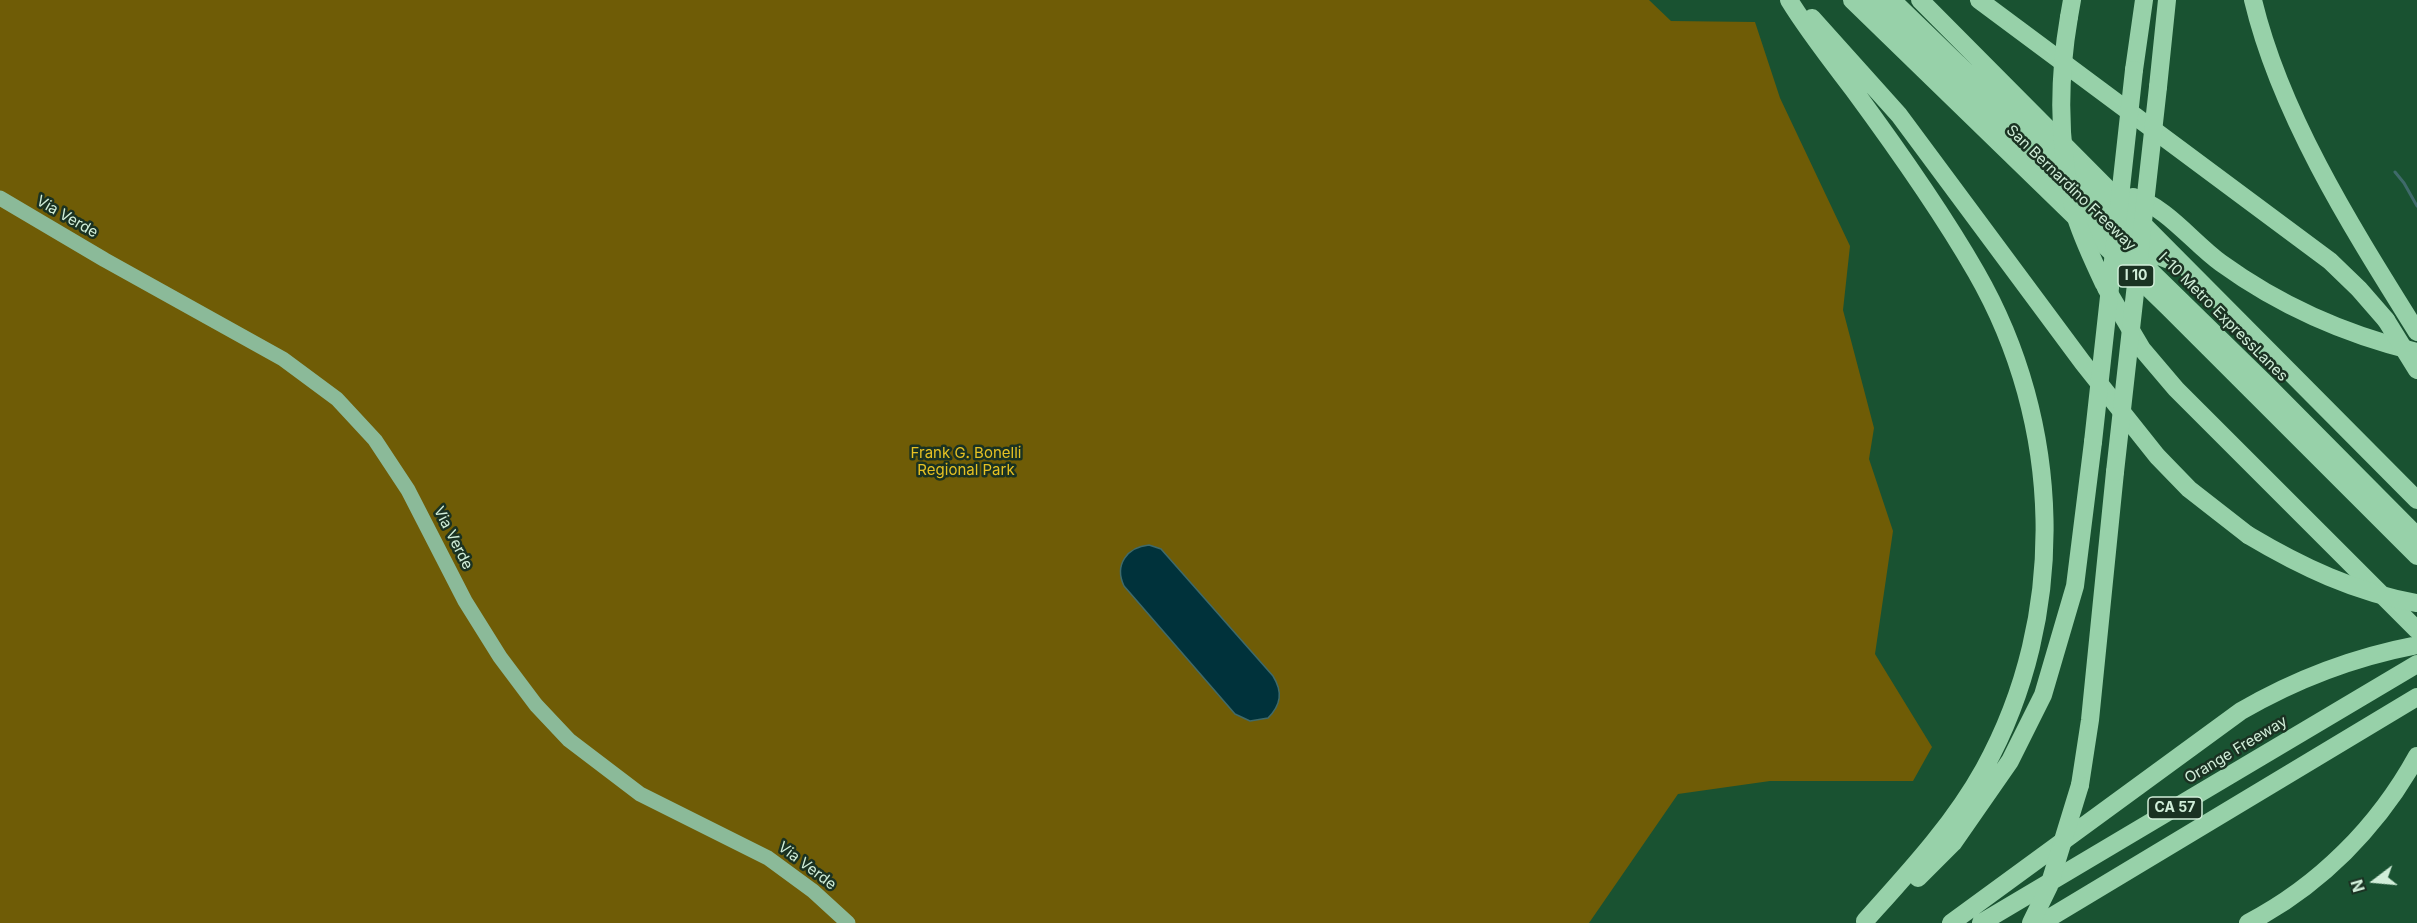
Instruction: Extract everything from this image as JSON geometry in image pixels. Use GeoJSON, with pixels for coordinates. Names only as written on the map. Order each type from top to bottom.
{"type":"FeatureCollection","features":[{"type":"Feature","properties":{"kind":"highway"},"geometry":{"type":"LineString","coordinates":[[1791,0],[1852,61],[1899,115],[2083,363],[2157,456],[2189,489],[2247,535],[2285,557],[2361,590],[2417,603]]}},
{"type":"Feature","properties":{"kind":"highway"},"geometry":{"type":"LineString","coordinates":[[1791,0],[1806,28],[1854,90],[1919,184],[1976,271],[2000,316],[2021,370],[2038,436],[2044,482],[2046,543],[2039,606],[2023,676],[2005,727],[1984,770],[1942,832],[1863,922]]}},
{"type":"Feature","properties":{"kind":"highway","name":"San Bernardino Freeway"},"geometry":{"type":"LineString","coordinates":[[1852,0],[2176,315],[2417,556]]}},
{"type":"Feature","properties":{"kind":"highway","name":"I-10 Metro ExpressLanes"},"geometry":{"type":"LineString","coordinates":[[1873,0],[2267,385],[2417,536]]}},
{"type":"Feature","properties":{"kind":"highway","name":"I-10 Metro ExpressLanes"},"geometry":{"type":"LineString","coordinates":[[1892,0],[2154,254],[2184,266]]}},
{"type":"Feature","properties":{"kind":"highway","name":"San Bernardino Freeway"},"geometry":{"type":"LineString","coordinates":[[1920,0],[2417,500]]}},
{"type":"Feature","properties":{"kind":"highway"},"geometry":{"type":"LineString","coordinates":[[1979,0],[2330,261],[2360,289],[2386,321],[2417,370]]}},
{"type":"Feature","properties":{"kind":"highway"},"geometry":{"type":"LineString","coordinates":[[1863,922],[1902,895],[1953,843],[2010,761],[2043,695],[2075,586],[2144,0]]}},
{"type":"Feature","properties":{"kind":"highway"},"geometry":{"type":"LineString","coordinates":[[2031,923],[2049,886],[2080,785],[2090,720],[2167,0]]}},
{"type":"Feature","properties":{"kind":"highway"},"geometry":{"type":"LineString","coordinates":[[2253,0],[2274,65],[2317,162],[2340,205],[2414,328]]}},
{"type":"Feature","properties":{"kind":"highway"},"geometry":{"type":"LineString","coordinates":[[2071,8],[2062,70],[2061,108],[2067,177],[2074,213],[2104,284],[2142,349],[2176,389],[2417,630]]}},
{"type":"Feature","properties":{"kind":"highway"},"geometry":{"type":"LineString","coordinates":[[2110,189],[2148,201],[2210,255],[2245,280],[2311,316],[2384,344],[2417,352]]}},
{"type":"Feature","properties":{"kind":"highway"},"geometry":{"type":"LineString","coordinates":[[1950,923],[2241,711],[2302,679],[2361,658],[2417,645]]}},
{"type":"Feature","properties":{"kind":"highway","name":"Orange Freeway"},"geometry":{"type":"LineString","coordinates":[[1981,923],[2417,664]]}},
{"type":"Feature","properties":{"kind":"highway","name":"CA 57"},"geometry":{"type":"LineString","coordinates":[[2040,923],[2417,697]]}},
{"type":"Feature","properties":{"kind":"highway"},"geometry":{"type":"LineString","coordinates":[[2248,923],[2288,900],[2343,855],[2373,821],[2416,758]]}},
{"type":"Feature","properties":{"kind":"main road","name":"Via Verde"},"geometry":{"type":"LineString","coordinates":[[0,198],[105,260],[283,359],[338,399],[375,440],[408,490],[465,601],[500,657],[536,705],[569,740],[640,794],[768,858],[813,891],[848,923]]}},
{"type":"Feature","properties":{"kind":"green space","name":"Frank G. Bonelli Regional Park"},"geometry":{"type":"Polygon","coordinates":[[[0,0],[1649,0],[1671,21],[1755,22],[1780,98],[1850,246],[1843,310],[1874,428],[1869,459],[1893,531],[1875,654],[1932,747],[1913,781],[1770,781],[1678,794],[1589,923],[0,923],[0,0]]]}},
{"type":"Feature","properties":{"kind":"water"},"geometry":{"type":"Polygon","coordinates":[[[1149,545],[1161,549],[1273,676],[1278,687],[1279,698],[1276,708],[1268,718],[1250,721],[1235,714],[1124,586],[1121,571],[1124,558],[1134,549],[1149,545]]]}},
{"type":"Feature","properties":{"kind":"waterway"},"geometry":{"type":"LineString","coordinates":[[2395,172],[2417,206]]}}]}
